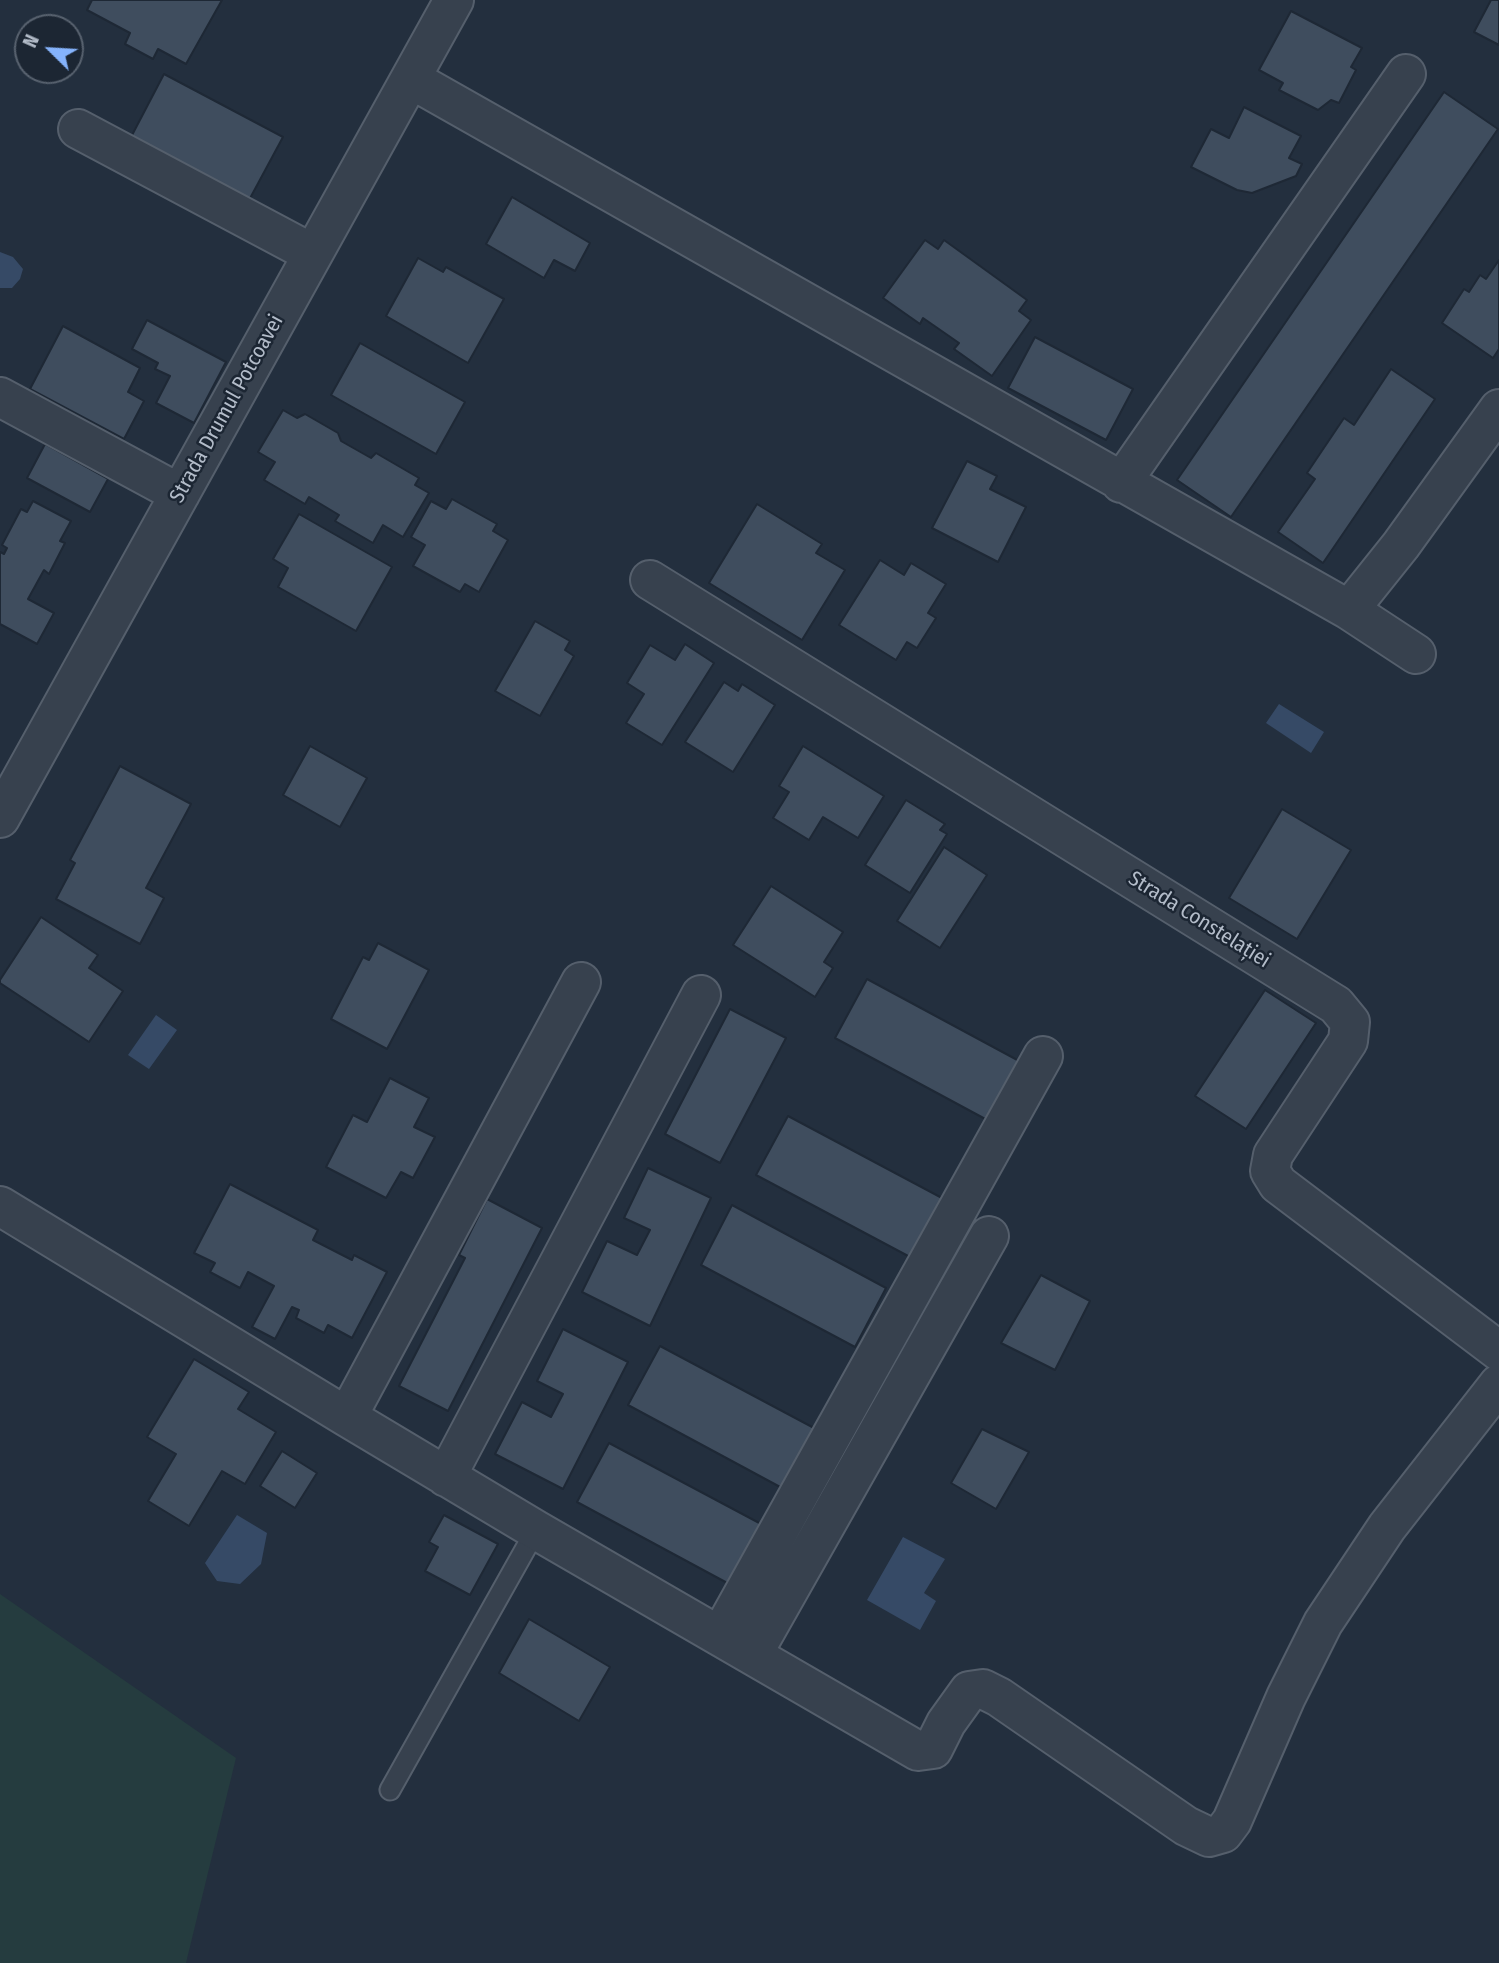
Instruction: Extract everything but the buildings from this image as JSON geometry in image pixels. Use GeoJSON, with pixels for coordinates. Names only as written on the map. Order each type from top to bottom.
{"type":"FeatureCollection","features":[{"type":"Feature","properties":{"kind":"street","name":"Strada Drumul Potcoavei"},"geometry":{"type":"LineString","coordinates":[[0,818],[454,0]]}},
{"type":"Feature","properties":{"kind":"street"},"geometry":{"type":"LineString","coordinates":[[1121,483],[1406,74]]}},
{"type":"Feature","properties":{"kind":"street"},"geometry":{"type":"LineString","coordinates":[[411,79],[1349,610],[1416,654]]}},
{"type":"Feature","properties":{"kind":"street"},"geometry":{"type":"LineString","coordinates":[[78,129],[313,254]]}},
{"type":"Feature","properties":{"kind":"street"},"geometry":{"type":"LineString","coordinates":[[0,397],[180,494]]}},
{"type":"Feature","properties":{"kind":"street"},"geometry":{"type":"LineString","coordinates":[[1349,610],[1401,545],[1499,409]]}},
{"type":"Feature","properties":{"kind":"street","name":"Strada Constelației"},"geometry":{"type":"LineString","coordinates":[[650,580],[1336,1005],[1350,1022],[1348,1041],[1273,1155],[1270,1171],[1278,1184],[1499,1351]]}},
{"type":"Feature","properties":{"kind":"street"},"geometry":{"type":"LineString","coordinates":[[347,1417],[581,982]]}},
{"type":"Feature","properties":{"kind":"street"},"geometry":{"type":"LineString","coordinates":[[446,1477],[701,995]]}},
{"type":"Feature","properties":{"kind":"street"},"geometry":{"type":"LineString","coordinates":[[720,1636],[1043,1056]]}},
{"type":"Feature","properties":{"kind":"street"},"geometry":{"type":"LineString","coordinates":[[0,1206],[446,1477],[918,1751],[933,1749],[969,1691],[983,1689],[1186,1826],[1209,1837],[1223,1833],[1232,1821],[1286,1697],[1323,1623],[1387,1527],[1499,1384]]}},
{"type":"Feature","properties":{"kind":"street"},"geometry":{"type":"LineString","coordinates":[[752,1655],[989,1236]]}},
{"type":"Feature","properties":{"kind":"lane"},"geometry":{"type":"LineString","coordinates":[[390,1790],[536,1530]]}},
{"type":"Feature","properties":{"kind":"green space"},"geometry":{"type":"Polygon","coordinates":[[[0,1594],[236,1758],[186,1963],[0,1963],[0,1594]]]}},
{"type":"Feature","properties":{"kind":"water"},"geometry":{"type":"Polygon","coordinates":[[[0,252],[13,257],[23,269],[20,279],[12,288],[0,288],[0,252]]]}},
{"type":"Feature","properties":{"kind":"water"},"geometry":{"type":"Polygon","coordinates":[[[1279,704],[1324,732],[1311,753],[1266,723],[1279,704]]]}},
{"type":"Feature","properties":{"kind":"water"},"geometry":{"type":"Polygon","coordinates":[[[156,1015],[177,1030],[149,1069],[128,1055],[156,1015]]]}},
{"type":"Feature","properties":{"kind":"water"},"geometry":{"type":"Polygon","coordinates":[[[237,1515],[267,1533],[261,1564],[240,1584],[217,1581],[205,1563],[237,1515]]]}},
{"type":"Feature","properties":{"kind":"water"},"geometry":{"type":"Polygon","coordinates":[[[903,1537],[945,1559],[924,1593],[936,1601],[920,1630],[867,1600],[903,1537]]]}}]}
